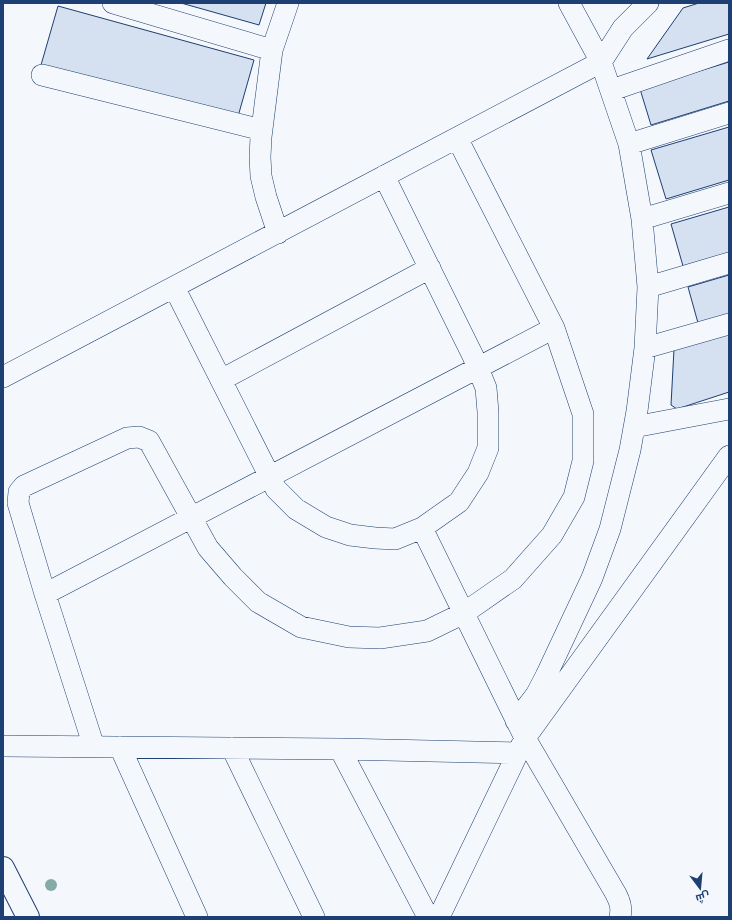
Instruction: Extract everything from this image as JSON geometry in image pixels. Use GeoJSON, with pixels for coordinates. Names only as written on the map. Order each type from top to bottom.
{"type":"FeatureCollection","features":[{"type":"Feature","properties":{"kind":"main road"},"geometry":{"type":"LineString","coordinates":[[3,868],[28,917]]}},
{"type":"Feature","properties":{"kind":"street"},"geometry":{"type":"LineString","coordinates":[[113,3],[272,50]]}},
{"type":"Feature","properties":{"kind":"street"},"geometry":{"type":"LineString","coordinates":[[278,232],[266,198],[261,176],[260,157],[272,50],[288,3]]}},
{"type":"Feature","properties":{"kind":"street"},"geometry":{"type":"LineString","coordinates":[[439,917],[519,737],[536,695],[592,578],[610,529],[630,450],[634,427],[645,348],[648,288],[642,219],[630,144],[612,90],[601,62],[569,3]]}},
{"type":"Feature","properties":{"kind":"street"},"geometry":{"type":"LineString","coordinates":[[3,377],[601,62],[623,28],[648,3]]}},
{"type":"Feature","properties":{"kind":"street"},"geometry":{"type":"LineString","coordinates":[[612,90],[729,50]]}},
{"type":"Feature","properties":{"kind":"street"},"geometry":{"type":"LineString","coordinates":[[42,75],[262,130]]}},
{"type":"Feature","properties":{"kind":"street"},"geometry":{"type":"LineString","coordinates":[[630,144],[729,113]]}},
{"type":"Feature","properties":{"kind":"street"},"geometry":{"type":"LineString","coordinates":[[94,747],[45,594],[18,503],[19,492],[24,486],[127,438],[139,437],[149,441],[190,518],[208,548],[233,577],[258,602],[301,627],[349,636],[380,638],[427,631],[464,613],[513,579],[552,536],[574,497],[583,461],[582,414],[554,328],[457,138]]}},
{"type":"Feature","properties":{"kind":"street"},"geometry":{"type":"LineString","coordinates":[[174,287],[276,489],[296,509],[326,527],[350,535],[395,539],[422,528],[458,502],[478,473],[488,448],[486,388],[473,356],[384,176]]}},
{"type":"Feature","properties":{"kind":"street"},"geometry":{"type":"LineString","coordinates":[[642,219],[729,193]]}},
{"type":"Feature","properties":{"kind":"street"},"geometry":{"type":"LineString","coordinates":[[648,288],[729,263]]}},
{"type":"Feature","properties":{"kind":"street"},"geometry":{"type":"LineString","coordinates":[[221,380],[430,268]]}},
{"type":"Feature","properties":{"kind":"street"},"geometry":{"type":"LineString","coordinates":[[645,348],[729,324]]}},
{"type":"Feature","properties":{"kind":"street"},"geometry":{"type":"LineString","coordinates":[[45,594],[554,328]]}},
{"type":"Feature","properties":{"kind":"street"},"geometry":{"type":"LineString","coordinates":[[634,427],[729,409]]}},
{"type":"Feature","properties":{"kind":"street"},"geometry":{"type":"LineString","coordinates":[[3,746],[340,749],[519,737],[729,456]]}},
{"type":"Feature","properties":{"kind":"street"},"geometry":{"type":"LineString","coordinates":[[422,528],[464,613],[519,737],[616,894],[620,904],[620,917]]}},
{"type":"Feature","properties":{"kind":"street"},"geometry":{"type":"LineString","coordinates":[[120,747],[197,917]]}},
{"type":"Feature","properties":{"kind":"street"},"geometry":{"type":"LineString","coordinates":[[232,748],[314,917]]}},
{"type":"Feature","properties":{"kind":"street"},"geometry":{"type":"LineString","coordinates":[[340,749],[428,917]]}},
{"type":"Feature","properties":{"kind":"building"},"geometry":{"type":"Polygon","coordinates":[[[181,3],[266,3],[259,25],[181,3]]]}},
{"type":"Feature","properties":{"kind":"building"},"geometry":{"type":"Polygon","coordinates":[[[699,3],[729,3],[729,34],[647,59],[683,8],[699,3]]]}},
{"type":"Feature","properties":{"kind":"building"},"geometry":{"type":"Polygon","coordinates":[[[58,6],[254,60],[237,120],[41,65],[58,6]]]}},
{"type":"Feature","properties":{"kind":"building"},"geometry":{"type":"Polygon","coordinates":[[[729,62],[729,101],[651,125],[640,89],[729,62]]]}},
{"type":"Feature","properties":{"kind":"building"},"geometry":{"type":"Polygon","coordinates":[[[729,127],[729,180],[666,199],[651,150],[729,127]]]}},
{"type":"Feature","properties":{"kind":"building"},"geometry":{"type":"Polygon","coordinates":[[[729,207],[729,253],[683,266],[671,224],[729,207]]]}},
{"type":"Feature","properties":{"kind":"building"},"geometry":{"type":"Polygon","coordinates":[[[729,275],[729,314],[698,323],[688,287],[729,275]]]}},
{"type":"Feature","properties":{"kind":"building"},"geometry":{"type":"Polygon","coordinates":[[[729,333],[729,392],[677,409],[671,405],[674,349],[729,333]]]}}]}
